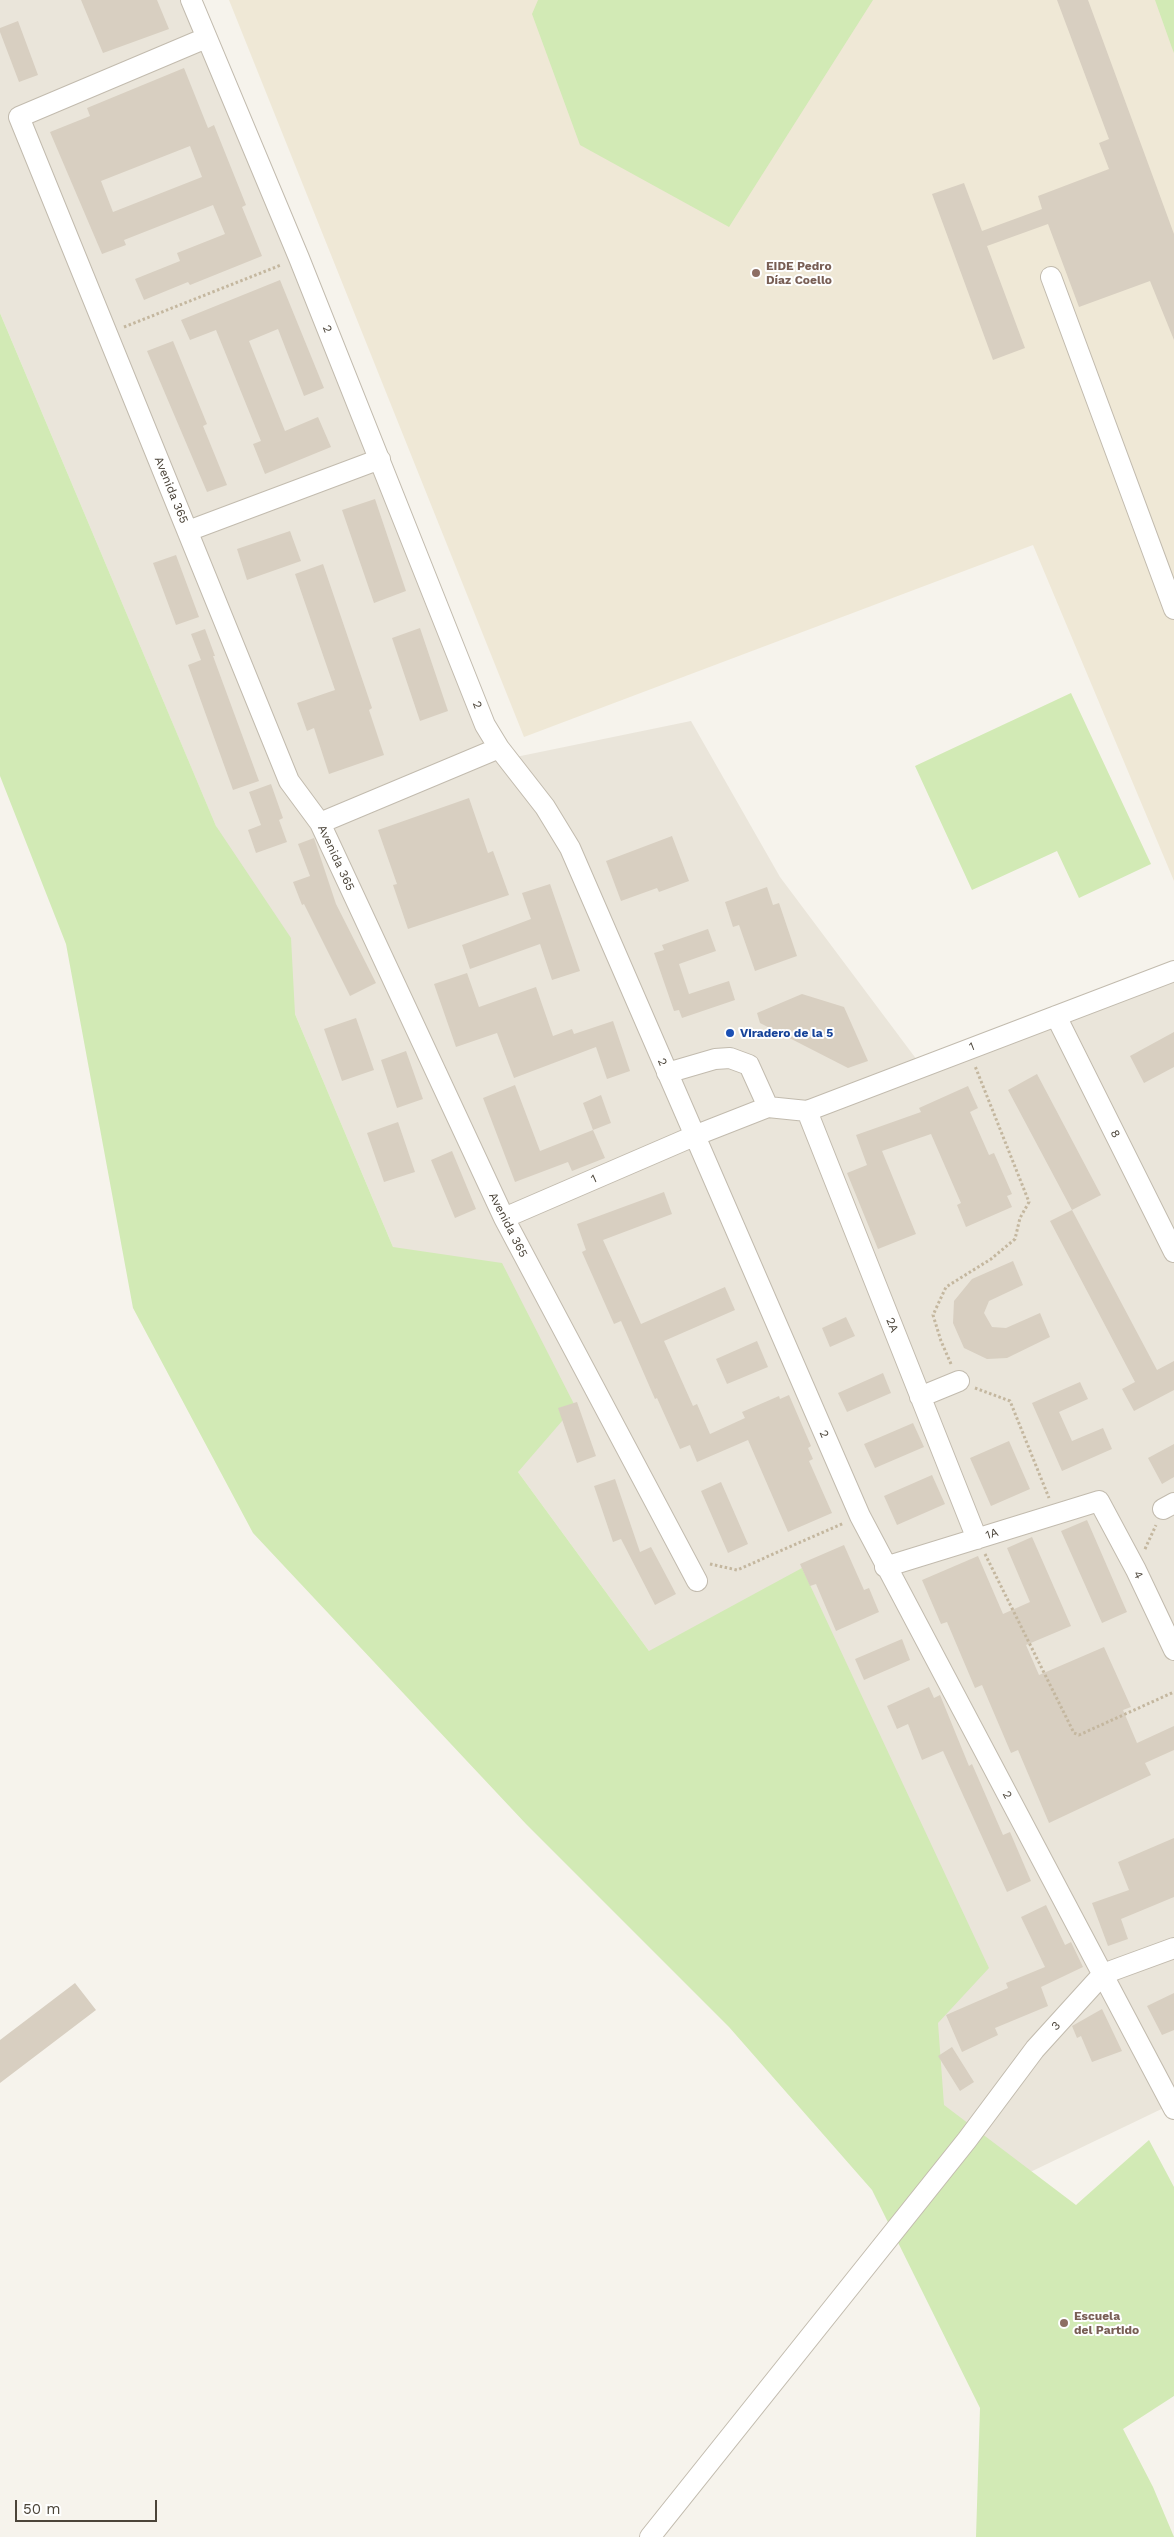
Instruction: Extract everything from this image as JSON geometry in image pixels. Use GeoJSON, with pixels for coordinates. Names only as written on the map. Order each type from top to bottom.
{"type":"FeatureCollection","features":[{"type":"Feature","properties":{"kind":"street","name":"2"},"geometry":{"type":"LineString","coordinates":[[191,0],[299,258],[485,725],[499,748],[545,807],[570,848],[860,1516],[1174,2109]]}},
{"type":"Feature","properties":{"kind":"street","name":"Avenida 365"},"geometry":{"type":"LineString","coordinates":[[206,38],[18,117],[289,781],[320,823],[504,1218],[697,1582]]}},
{"type":"Feature","properties":{"kind":"street"},"geometry":{"type":"LineString","coordinates":[[1052,277],[1174,609]]}},
{"type":"Feature","properties":{"kind":"street"},"geometry":{"type":"LineString","coordinates":[[188,531],[380,459]]}},
{"type":"Feature","properties":{"kind":"street"},"geometry":{"type":"LineString","coordinates":[[320,823],[499,748]]}},
{"type":"Feature","properties":{"kind":"street","name":"1"},"geometry":{"type":"LineString","coordinates":[[504,1218],[694,1136],[768,1107],[807,1111],[1174,970]]}},
{"type":"Feature","properties":{"kind":"street","name":"8"},"geometry":{"type":"LineString","coordinates":[[1056,1016],[1174,1252]]}},
{"type":"Feature","properties":{"kind":"street"},"geometry":{"type":"LineString","coordinates":[[667,1073],[715,1059],[730,1058],[749,1065],[768,1107]]}},
{"type":"Feature","properties":{"kind":"street","name":"2A"},"geometry":{"type":"LineString","coordinates":[[807,1111],[977,1539]]}},
{"type":"Feature","properties":{"kind":"street"},"geometry":{"type":"LineString","coordinates":[[920,1397],[959,1381]]}},
{"type":"Feature","properties":{"kind":"street","name":"1A"},"geometry":{"type":"LineString","coordinates":[[885,1566],[1099,1501]]}},
{"type":"Feature","properties":{"kind":"street","name":"4"},"geometry":{"type":"LineString","coordinates":[[1099,1501],[1136,1570],[1174,1650]]}},
{"type":"Feature","properties":{"kind":"street","name":"3"},"geometry":{"type":"LineString","coordinates":[[650,2537],[967,2140],[1035,2048],[1103,1974],[1174,1948]]}},
{"type":"Feature","properties":{"kind":"path"},"geometry":{"type":"LineString","coordinates":[[107,334],[299,258]]}},
{"type":"Feature","properties":{"kind":"path"},"geometry":{"type":"LineString","coordinates":[[968,1049],[1029,1202],[1020,1218],[1015,1239],[991,1259],[946,1287],[933,1315],[940,1341],[959,1381],[1010,1401],[1056,1514]]}},
{"type":"Feature","properties":{"kind":"path"},"geometry":{"type":"LineString","coordinates":[[1136,1570],[1169,1506]]}},
{"type":"Feature","properties":{"kind":"path"},"geometry":{"type":"LineString","coordinates":[[685,1559],[737,1570],[860,1516]]}},
{"type":"Feature","properties":{"kind":"path"},"geometry":{"type":"LineString","coordinates":[[977,1539],[1074,1733],[1079,1735],[1174,1692]]}},
{"type":"Feature","properties":{"kind":"shaded area"},"geometry":{"type":"Polygon","coordinates":[[[0,0],[189,0],[506,759],[691,721],[780,877],[917,1060],[1174,968],[1174,2103],[997,2188],[649,1651],[518,1472],[393,1247],[0,313],[0,0]]]}},
{"type":"Feature","properties":{"kind":"shaded area","name":"EIDE Pedro Díaz Coello"},"geometry":{"type":"Polygon","coordinates":[[[229,0],[1174,0],[1174,881],[1033,545],[524,737],[229,0]]]}},
{"type":"Feature","properties":{"kind":"green space"},"geometry":{"type":"Polygon","coordinates":[[[538,0],[873,0],[729,227],[580,145],[532,14],[538,0]]]}},
{"type":"Feature","properties":{"kind":"green space"},"geometry":{"type":"Polygon","coordinates":[[[1155,0],[1174,0],[1174,53],[1172,48],[1155,0]]]}},
{"type":"Feature","properties":{"kind":"green space"},"geometry":{"type":"Polygon","coordinates":[[[0,313],[216,826],[291,938],[295,1014],[393,1247],[502,1263],[575,1406],[518,1472],[649,1651],[802,1568],[989,1968],[938,2023],[944,2105],[1076,2205],[1149,2140],[1174,2187],[1174,2396],[1123,2429],[1153,2487],[1174,2537],[976,2537],[980,2408],[872,2190],[729,2027],[526,1824],[253,1533],[133,1308],[66,944],[0,776],[0,313]]]}},
{"type":"Feature","properties":{"kind":"green space"},"geometry":{"type":"Polygon","coordinates":[[[1071,693],[1151,864],[1079,898],[1057,851],[972,890],[915,766],[1071,693]]]}},
{"type":"Feature","properties":{"kind":"building"},"geometry":{"type":"Polygon","coordinates":[[[81,0],[157,0],[169,29],[103,53],[81,0]]]}},
{"type":"Feature","properties":{"kind":"building"},"geometry":{"type":"Polygon","coordinates":[[[1057,0],[1088,0],[1174,234],[1174,340],[1150,281],[1079,307],[1048,224],[987,246],[1025,348],[993,360],[932,194],[964,183],[982,231],[1042,209],[1038,196],[1109,169],[1099,143],[1109,139],[1057,0]]]}},
{"type":"Feature","properties":{"kind":"building"},"geometry":{"type":"Polygon","coordinates":[[[18,21],[38,75],[19,82],[0,32],[0,28],[18,21]]]}},
{"type":"Feature","properties":{"kind":"building"},"geometry":{"type":"Polygon","coordinates":[[[184,68],[208,128],[214,125],[246,205],[242,207],[262,256],[190,285],[188,282],[144,300],[135,279],[180,261],[177,253],[225,234],[213,205],[124,240],[126,245],[102,254],[50,132],[90,116],[87,108],[184,68]],[[190,146],[101,181],[113,212],[202,177],[190,146]]]}},
{"type":"Feature","properties":{"kind":"building"},"geometry":{"type":"Polygon","coordinates":[[[280,280],[324,388],[304,396],[278,329],[249,341],[285,431],[318,417],[331,447],[265,474],[253,444],[261,441],[216,330],[190,340],[181,320],[280,280]]]}},
{"type":"Feature","properties":{"kind":"building"},"geometry":{"type":"Polygon","coordinates":[[[173,341],[207,424],[203,426],[227,485],[207,492],[147,351],[173,341]]]}},
{"type":"Feature","properties":{"kind":"building"},"geometry":{"type":"Polygon","coordinates":[[[375,499],[406,591],[374,603],[342,510],[375,499]]]}},
{"type":"Feature","properties":{"kind":"building"},"geometry":{"type":"Polygon","coordinates":[[[290,531],[301,561],[247,580],[237,549],[290,531]]]}},
{"type":"Feature","properties":{"kind":"building"},"geometry":{"type":"Polygon","coordinates":[[[176,555],[199,617],[176,625],[153,563],[176,555]]]}},
{"type":"Feature","properties":{"kind":"building"},"geometry":{"type":"Polygon","coordinates":[[[323,564],[372,708],[369,710],[384,755],[329,774],[314,728],[307,731],[297,703],[335,690],[295,574],[323,564]]]}},
{"type":"Feature","properties":{"kind":"building"},"geometry":{"type":"Polygon","coordinates":[[[420,628],[448,711],[420,721],[392,638],[420,628]]]}},
{"type":"Feature","properties":{"kind":"building"},"geometry":{"type":"Polygon","coordinates":[[[205,629],[215,656],[213,656],[259,781],[233,790],[188,665],[201,660],[191,634],[205,629]]]}},
{"type":"Feature","properties":{"kind":"building"},"geometry":{"type":"Polygon","coordinates":[[[271,784],[283,818],[279,820],[287,842],[256,853],[248,830],[261,825],[249,792],[271,784]]]}},
{"type":"Feature","properties":{"kind":"building"},"geometry":{"type":"Polygon","coordinates":[[[469,798],[488,853],[493,851],[509,895],[408,929],[393,885],[397,884],[378,830],[469,798]]]}},
{"type":"Feature","properties":{"kind":"building"},"geometry":{"type":"Polygon","coordinates":[[[672,836],[689,881],[659,892],[657,888],[621,901],[606,861],[672,836]]]}},
{"type":"Feature","properties":{"kind":"building"},"geometry":{"type":"Polygon","coordinates":[[[314,838],[336,904],[376,983],[350,996],[304,904],[302,905],[293,882],[310,876],[298,844],[314,838]]]}},
{"type":"Feature","properties":{"kind":"building"},"geometry":{"type":"Polygon","coordinates":[[[550,884],[580,971],[552,980],[540,944],[470,969],[462,945],[531,919],[522,893],[550,884]]]}},
{"type":"Feature","properties":{"kind":"building"},"geometry":{"type":"Polygon","coordinates":[[[767,887],[773,905],[779,903],[797,956],[755,971],[739,925],[733,927],[725,902],[767,887]]]}},
{"type":"Feature","properties":{"kind":"building"},"geometry":{"type":"Polygon","coordinates":[[[708,929],[716,951],[679,964],[689,994],[729,981],[735,1000],[682,1018],[679,1010],[674,1011],[654,953],[664,950],[662,945],[708,929]]]}},
{"type":"Feature","properties":{"kind":"building"},"geometry":{"type":"Polygon","coordinates":[[[467,973],[479,1007],[536,987],[553,1036],[572,1029],[574,1034],[613,1021],[630,1071],[607,1079],[596,1047],[514,1078],[497,1033],[456,1047],[434,984],[467,973]]]}},
{"type":"Feature","properties":{"kind":"building"},"geometry":{"type":"Polygon","coordinates":[[[802,994],[844,1007],[868,1061],[848,1068],[760,1023],[757,1013],[802,994]]]}},
{"type":"Feature","properties":{"kind":"building"},"geometry":{"type":"Polygon","coordinates":[[[356,1018],[374,1070],[342,1081],[324,1029],[356,1018]]]}},
{"type":"Feature","properties":{"kind":"building"},"geometry":{"type":"Polygon","coordinates":[[[1174,1032],[1174,1067],[1144,1083],[1130,1056],[1174,1032]]]}},
{"type":"Feature","properties":{"kind":"building"},"geometry":{"type":"Polygon","coordinates":[[[406,1051],[423,1099],[397,1108],[381,1060],[406,1051]]]}},
{"type":"Feature","properties":{"kind":"building"},"geometry":{"type":"Polygon","coordinates":[[[1037,1074],[1101,1195],[1072,1210],[1008,1090],[1037,1074]]]}},
{"type":"Feature","properties":{"kind":"building"},"geometry":{"type":"Polygon","coordinates":[[[515,1085],[540,1151],[593,1130],[605,1158],[572,1171],[568,1162],[515,1182],[483,1098],[515,1085]]]}},
{"type":"Feature","properties":{"kind":"building"},"geometry":{"type":"Polygon","coordinates":[[[968,1086],[978,1108],[970,1112],[989,1155],[994,1153],[1012,1194],[1007,1196],[1012,1207],[966,1227],[957,1205],[961,1203],[931,1134],[882,1151],[916,1234],[878,1249],[847,1173],[867,1165],[856,1135],[921,1112],[919,1108],[968,1086]]]}},
{"type":"Feature","properties":{"kind":"building"},"geometry":{"type":"Polygon","coordinates":[[[601,1095],[611,1123],[593,1130],[583,1103],[601,1095]]]}},
{"type":"Feature","properties":{"kind":"building"},"geometry":{"type":"Polygon","coordinates":[[[398,1122],[415,1172],[384,1182],[367,1133],[398,1122]]]}},
{"type":"Feature","properties":{"kind":"building"},"geometry":{"type":"Polygon","coordinates":[[[452,1151],[476,1209],[455,1218],[431,1160],[452,1151]]]}},
{"type":"Feature","properties":{"kind":"building"},"geometry":{"type":"Polygon","coordinates":[[[664,1192],[672,1214],[603,1240],[641,1324],[725,1287],[735,1310],[664,1341],[693,1406],[697,1404],[710,1434],[745,1418],[742,1412],[779,1396],[780,1399],[789,1395],[811,1446],[808,1448],[813,1459],[809,1461],[832,1513],[788,1532],[748,1440],[697,1462],[690,1445],[680,1449],[657,1398],[655,1399],[621,1321],[614,1324],[582,1252],[586,1250],[577,1224],[664,1192]]]}},
{"type":"Feature","properties":{"kind":"building"},"geometry":{"type":"Polygon","coordinates":[[[1072,1210],[1157,1370],[1174,1361],[1174,1390],[1134,1411],[1122,1389],[1135,1382],[1050,1221],[1072,1210]]]}},
{"type":"Feature","properties":{"kind":"building"},"geometry":{"type":"Polygon","coordinates":[[[1013,1261],[1023,1285],[989,1301],[984,1313],[992,1327],[1006,1328],[1040,1313],[1050,1337],[1007,1358],[987,1359],[964,1348],[953,1323],[954,1301],[972,1279],[1013,1261]]]}},
{"type":"Feature","properties":{"kind":"building"},"geometry":{"type":"Polygon","coordinates":[[[846,1317],[855,1336],[830,1347],[822,1328],[846,1317]]]}},
{"type":"Feature","properties":{"kind":"building"},"geometry":{"type":"Polygon","coordinates":[[[757,1341],[768,1367],[727,1384],[716,1359],[757,1341]]]}},
{"type":"Feature","properties":{"kind":"building"},"geometry":{"type":"Polygon","coordinates":[[[883,1373],[891,1393],[847,1412],[838,1393],[883,1373]]]}},
{"type":"Feature","properties":{"kind":"building"},"geometry":{"type":"Polygon","coordinates":[[[1080,1382],[1088,1399],[1059,1412],[1072,1441],[1103,1428],[1112,1449],[1062,1471],[1032,1403],[1080,1382]]]}},
{"type":"Feature","properties":{"kind":"building"},"geometry":{"type":"Polygon","coordinates":[[[577,1402],[596,1456],[577,1463],[558,1408],[577,1402]]]}},
{"type":"Feature","properties":{"kind":"building"},"geometry":{"type":"Polygon","coordinates":[[[913,1423],[924,1447],[875,1468],[864,1444],[913,1423]]]}},
{"type":"Feature","properties":{"kind":"building"},"geometry":{"type":"Polygon","coordinates":[[[1009,1441],[1030,1489],[991,1506],[970,1458],[1009,1441]]]}},
{"type":"Feature","properties":{"kind":"building"},"geometry":{"type":"Polygon","coordinates":[[[1174,1444],[1174,1477],[1162,1484],[1148,1458],[1174,1444]]]}},
{"type":"Feature","properties":{"kind":"building"},"geometry":{"type":"Polygon","coordinates":[[[932,1475],[945,1504],[897,1525],[884,1496],[932,1475]]]}},
{"type":"Feature","properties":{"kind":"building"},"geometry":{"type":"Polygon","coordinates":[[[615,1479],[640,1552],[651,1547],[676,1594],[655,1605],[621,1539],[613,1542],[594,1486],[615,1479]]]}},
{"type":"Feature","properties":{"kind":"building"},"geometry":{"type":"Polygon","coordinates":[[[721,1482],[748,1544],[728,1553],[701,1491],[721,1482]]]}},
{"type":"Feature","properties":{"kind":"building"},"geometry":{"type":"Polygon","coordinates":[[[1087,1520],[1127,1612],[1102,1623],[1061,1531],[1087,1520]]]}},
{"type":"Feature","properties":{"kind":"building"},"geometry":{"type":"Polygon","coordinates":[[[1032,1537],[1071,1626],[1026,1645],[1039,1675],[1104,1647],[1131,1707],[1123,1710],[1137,1743],[1174,1726],[1174,1750],[1145,1763],[1151,1775],[1049,1823],[1018,1750],[1011,1753],[982,1685],[975,1688],[947,1622],[941,1624],[922,1580],[978,1556],[1003,1614],[1030,1602],[1007,1548],[1032,1537]]]}},
{"type":"Feature","properties":{"kind":"building"},"geometry":{"type":"Polygon","coordinates":[[[844,1545],[864,1590],[869,1588],[879,1612],[836,1631],[816,1584],[810,1586],[800,1564],[844,1545]]]}},
{"type":"Feature","properties":{"kind":"building"},"geometry":{"type":"Polygon","coordinates":[[[902,1639],[910,1660],[864,1680],[855,1659],[902,1639]]]}},
{"type":"Feature","properties":{"kind":"building"},"geometry":{"type":"Polygon","coordinates":[[[929,1687],[934,1698],[940,1695],[969,1766],[972,1764],[1003,1835],[1010,1832],[1031,1881],[1007,1892],[943,1751],[922,1760],[908,1724],[897,1729],[887,1706],[929,1687]]]}},
{"type":"Feature","properties":{"kind":"building"},"geometry":{"type":"Polygon","coordinates":[[[1174,1838],[1174,1897],[1121,1919],[1128,1939],[1108,1946],[1092,1903],[1129,1890],[1118,1862],[1174,1838]]]}},
{"type":"Feature","properties":{"kind":"building"},"geometry":{"type":"Polygon","coordinates":[[[1046,1905],[1065,1945],[1071,1942],[1083,1967],[1041,1987],[1048,2006],[995,2028],[998,2035],[962,2052],[946,2015],[1008,1988],[1006,1983],[1045,1967],[1021,1917],[1046,1905]]]}},
{"type":"Feature","properties":{"kind":"building"},"geometry":{"type":"Polygon","coordinates":[[[75,1983],[96,2010],[0,2083],[0,2040],[75,1983]]]}},
{"type":"Feature","properties":{"kind":"building"},"geometry":{"type":"Polygon","coordinates":[[[1174,1993],[1174,2030],[1162,2035],[1147,2006],[1174,1993]]]}},
{"type":"Feature","properties":{"kind":"building"},"geometry":{"type":"Polygon","coordinates":[[[1102,2009],[1122,2051],[1092,2062],[1081,2036],[1077,2038],[1072,2026],[1102,2009]]]}},
{"type":"Feature","properties":{"kind":"building"},"geometry":{"type":"Polygon","coordinates":[[[952,2047],[974,2082],[960,2091],[938,2056],[952,2047]]]}},
{"type":"Feature","properties":{"kind":"place","name":"EIDE Pedro Díaz Coello"},"geometry":{"type":"Point","coordinates":[756,273]}},
{"type":"Feature","properties":{"kind":"place","name":"Viradero de la 5"},"geometry":{"type":"Point","coordinates":[730,1033]}},
{"type":"Feature","properties":{"kind":"place","name":"Escuela del Partido"},"geometry":{"type":"Point","coordinates":[1064,2323]}}]}
